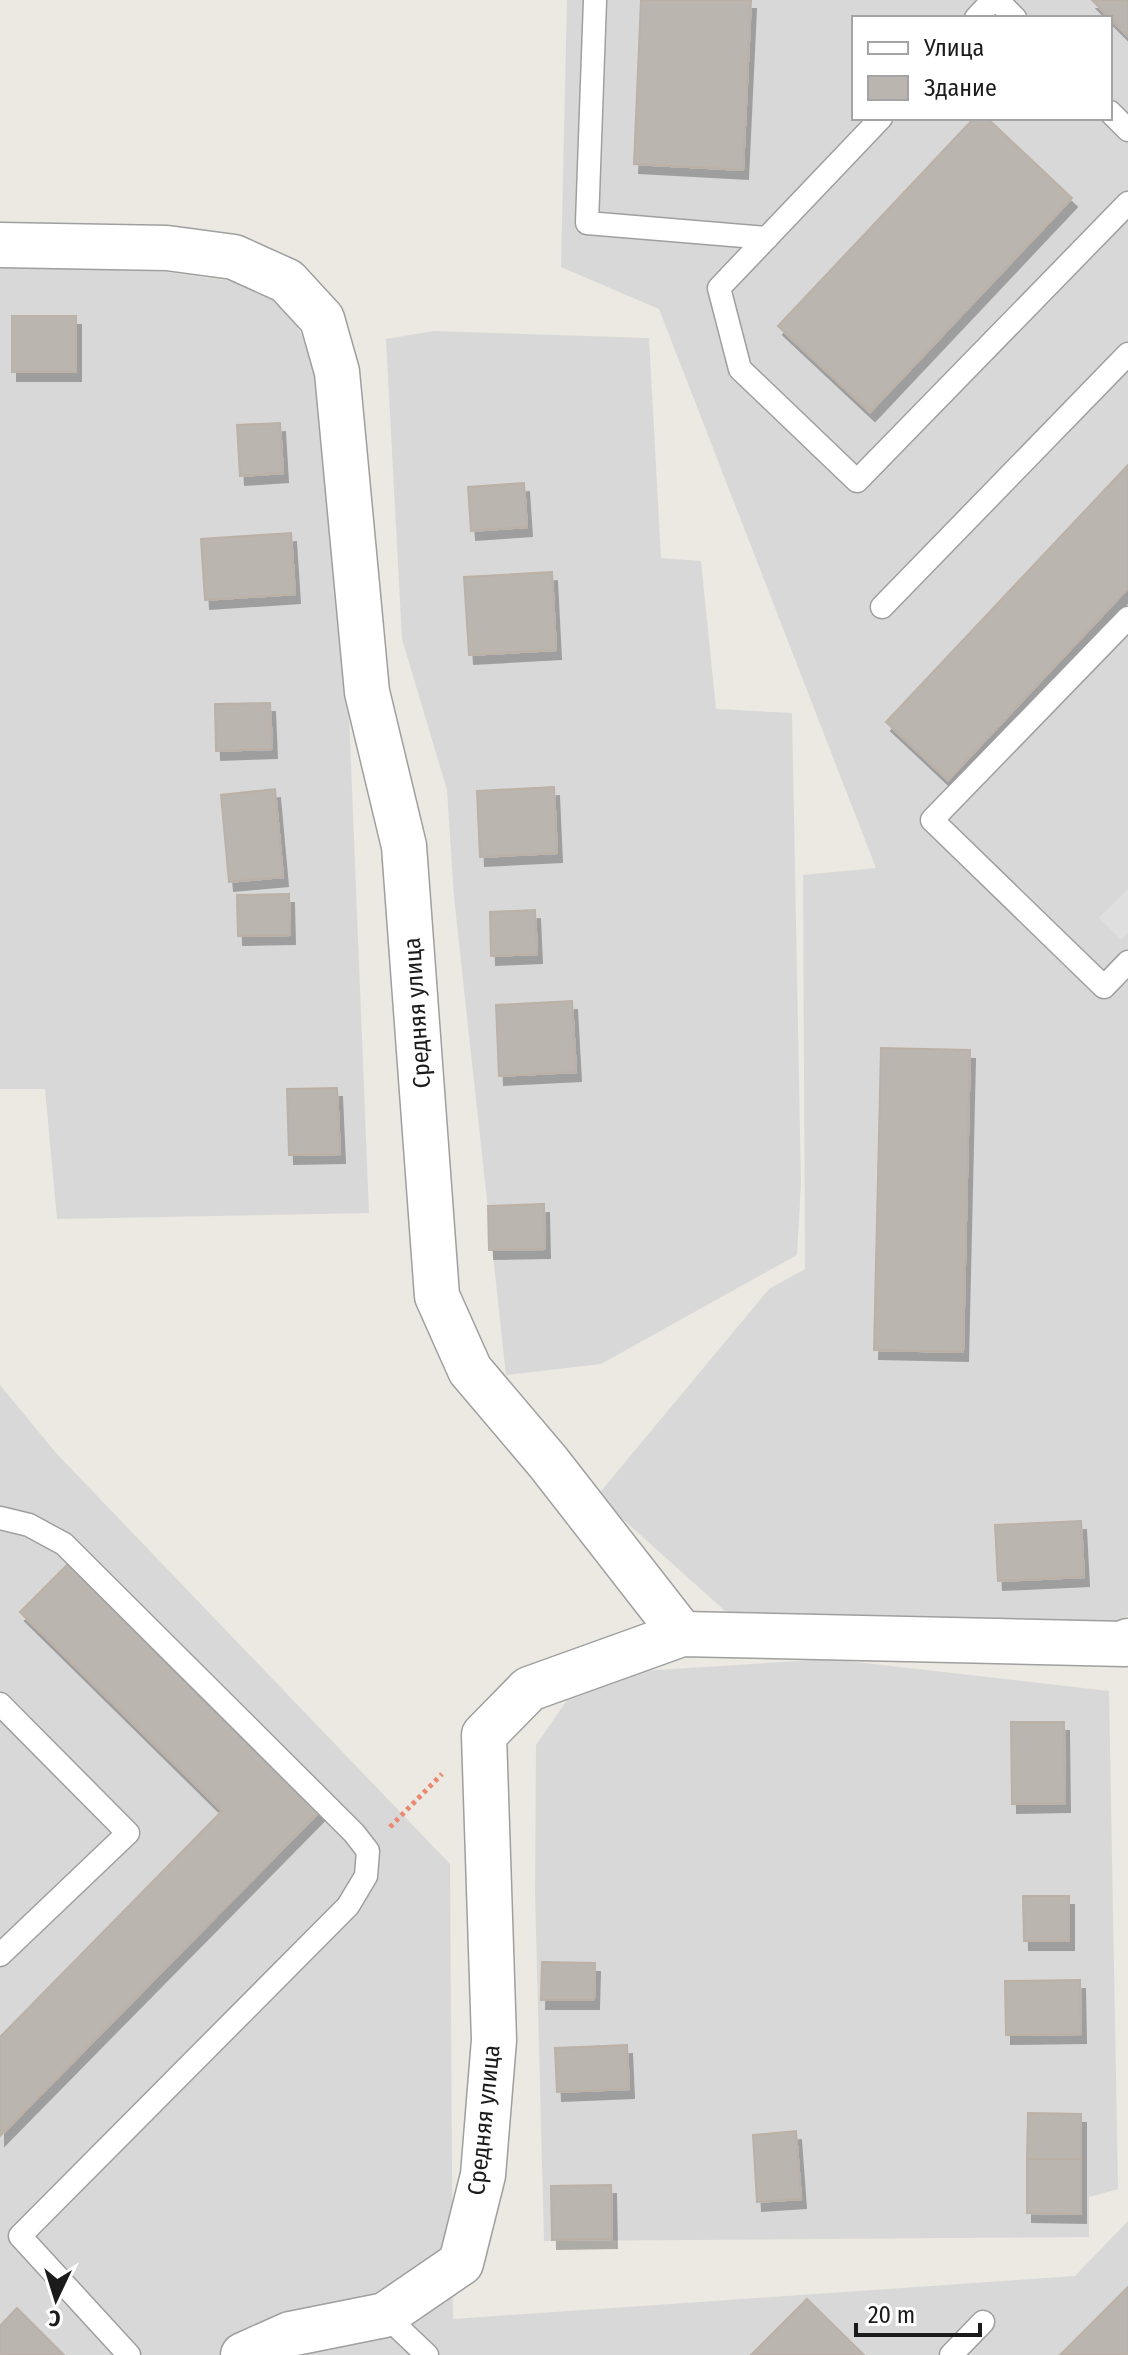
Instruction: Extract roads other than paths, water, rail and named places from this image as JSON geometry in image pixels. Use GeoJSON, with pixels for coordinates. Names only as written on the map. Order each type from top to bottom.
{"type":"FeatureCollection","features":[{"type":"Feature","properties":{"kind":"street","name":"Средняя улица"},"geometry":{"type":"LineString","coordinates":[[0,245],[167,248],[234,257],[287,281],[322,319],[337,372],[367,692],[404,846],[437,1296],[470,1370],[548,1462],[682,1634],[529,1689],[484,1735],[494,2040],[483,2175],[461,2263],[385,2315],[290,2334],[243,2355]]}},
{"type":"Feature","properties":{"kind":"street"},"geometry":{"type":"LineString","coordinates":[[682,1634],[1127,1646]]}},
{"type":"Feature","properties":{"kind":"lane"},"geometry":{"type":"LineString","coordinates":[[595,0],[587,223],[767,238]]}},
{"type":"Feature","properties":{"kind":"lane"},"geometry":{"type":"LineString","coordinates":[[978,16],[995,0],[1013,16]]}},
{"type":"Feature","properties":{"kind":"lane"},"geometry":{"type":"LineString","coordinates":[[1112,114],[1128,130]]}},
{"type":"Feature","properties":{"kind":"lane"},"geometry":{"type":"LineString","coordinates":[[879,120],[719,288],[740,369],[857,481],[1128,203]]}},
{"type":"Feature","properties":{"kind":"lane"},"geometry":{"type":"LineString","coordinates":[[882,607],[1128,354]]}},
{"type":"Feature","properties":{"kind":"lane"},"geometry":{"type":"LineString","coordinates":[[1128,618],[932,820],[1104,987],[1128,962]]}},
{"type":"Feature","properties":{"kind":"lane"},"geometry":{"type":"LineString","coordinates":[[0,1518],[29,1525],[64,1544],[354,1833],[368,1851],[366,1876],[348,1906],[20,2236],[129,2355]]}},
{"type":"Feature","properties":{"kind":"lane"},"geometry":{"type":"LineString","coordinates":[[0,1704],[128,1833],[0,1955]]}},
{"type":"Feature","properties":{"kind":"lane"},"geometry":{"type":"LineString","coordinates":[[385,2315],[427,2355]]}},
{"type":"Feature","properties":{"kind":"lane"},"geometry":{"type":"LineString","coordinates":[[951,2355],[983,2322]]}}]}
